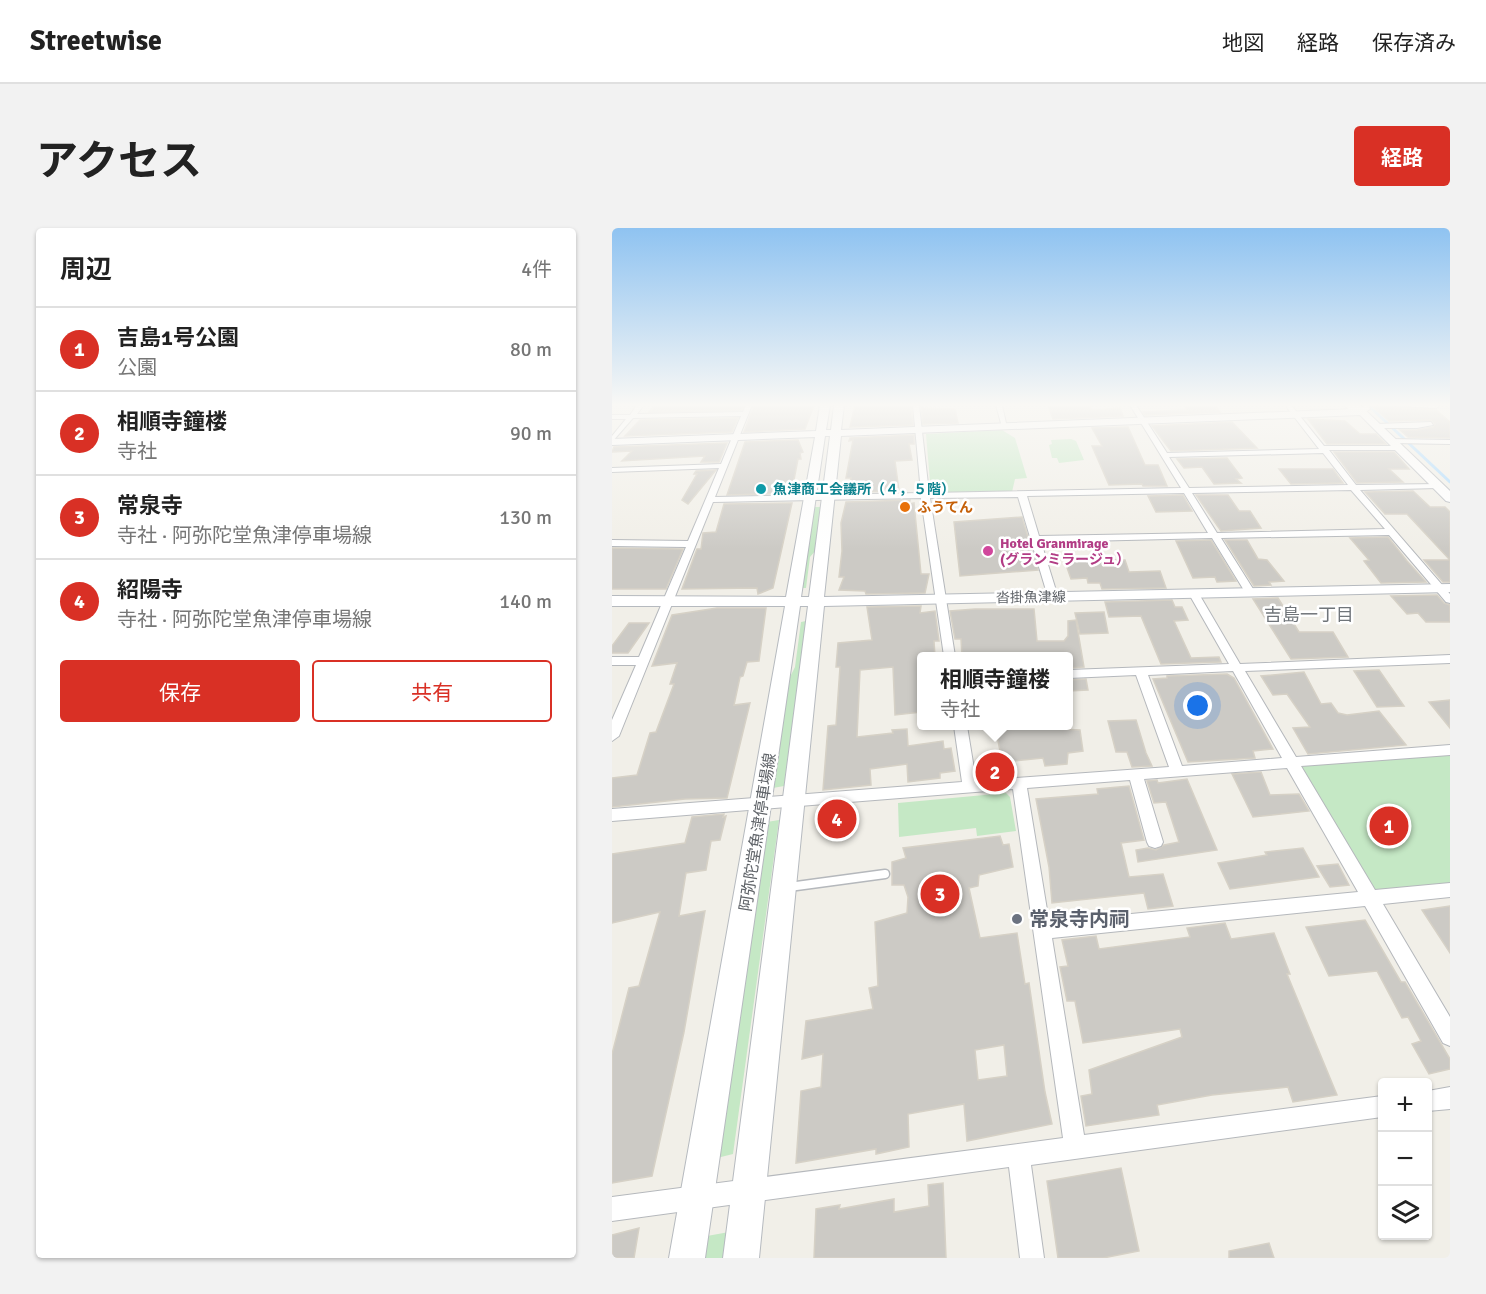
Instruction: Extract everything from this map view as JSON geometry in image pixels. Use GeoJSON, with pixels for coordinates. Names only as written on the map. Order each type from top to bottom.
{"type":"FeatureCollection","features":[{"type":"Feature","properties":{"kind":"main road","name":"阿弥陀堂魚津停車場線"},"geometry":{"type":"LineString","coordinates":[[687,1258],[794,603],[819,499],[825,453]]}},
{"type":"Feature","properties":{"kind":"main road"},"geometry":{"type":"LineString","coordinates":[[1404,453],[1450,498]]}},
{"type":"Feature","properties":{"kind":"main road","name":"阿弥陀堂魚津停車場線"},"geometry":{"type":"LineString","coordinates":[[741,1258],[817,602],[819,499]]}},
{"type":"Feature","properties":{"kind":"main road","name":"沓掛魚津線"},"geometry":{"type":"LineString","coordinates":[[612,601],[794,603],[1444,588]]}},
{"type":"Feature","properties":{"kind":"street"},"geometry":{"type":"LineString","coordinates":[[613,730],[729,453]]}},
{"type":"Feature","properties":{"kind":"street"},"geometry":{"type":"LineString","coordinates":[[921,453],[948,652]]}},
{"type":"Feature","properties":{"kind":"street"},"geometry":{"type":"LineString","coordinates":[[1164,455],[1242,453]]}},
{"type":"Feature","properties":{"kind":"street"},"geometry":{"type":"LineString","coordinates":[[1328,453],[1390,532],[1444,588],[1450,600]]}},
{"type":"Feature","properties":{"kind":"street"},"geometry":{"type":"LineString","coordinates":[[1351,453],[1374,455]]}},
{"type":"Feature","properties":{"kind":"street"},"geometry":{"type":"LineString","coordinates":[[1164,455],[1250,592]]}},
{"type":"Feature","properties":{"kind":"street"},"geometry":{"type":"LineString","coordinates":[[612,471],[724,465]]}},
{"type":"Feature","properties":{"kind":"street"},"geometry":{"type":"LineString","coordinates":[[710,500],[1438,486]]}},
{"type":"Feature","properties":{"kind":"street"},"geometry":{"type":"LineString","coordinates":[[1022,495],[1053,597]]}},
{"type":"Feature","properties":{"kind":"street"},"geometry":{"type":"LineString","coordinates":[[1036,539],[1390,532]]}},
{"type":"Feature","properties":{"kind":"street"},"geometry":{"type":"LineString","coordinates":[[612,543],[692,544]]}},
{"type":"Feature","properties":{"kind":"street"},"geometry":{"type":"LineString","coordinates":[[1194,594],[1450,1036]]}},
{"type":"Feature","properties":{"kind":"street"},"geometry":{"type":"LineString","coordinates":[[1073,674],[1450,659]]}},
{"type":"Feature","properties":{"kind":"street"},"geometry":{"type":"LineString","coordinates":[[612,661],[643,660]]}},
{"type":"Feature","properties":{"kind":"street"},"geometry":{"type":"LineString","coordinates":[[1141,671],[1177,770]]}},
{"type":"Feature","properties":{"kind":"street"},"geometry":{"type":"LineString","coordinates":[[961,730],[970,787]]}},
{"type":"Feature","properties":{"kind":"street"},"geometry":{"type":"LineString","coordinates":[[612,815],[1450,750]]}},
{"type":"Feature","properties":{"kind":"street"},"geometry":{"type":"LineString","coordinates":[[1135,774],[1155,842]]}},
{"type":"Feature","properties":{"kind":"street"},"geometry":{"type":"LineString","coordinates":[[1019,783],[1075,1148]]}},
{"type":"Feature","properties":{"kind":"street"},"geometry":{"type":"LineString","coordinates":[[1042,931],[1450,890]]}},
{"type":"Feature","properties":{"kind":"street"},"geometry":{"type":"LineString","coordinates":[[1432,1100],[1450,1098]]}},
{"type":"Feature","properties":{"kind":"street"},"geometry":{"type":"LineString","coordinates":[[612,1209],[1378,1108]]}},
{"type":"Feature","properties":{"kind":"street"},"geometry":{"type":"LineString","coordinates":[[1019,1155],[1032,1258]]}},
{"type":"Feature","properties":{"kind":"lane"},"geometry":{"type":"LineString","coordinates":[[783,888],[885,874]]}},
{"type":"Feature","properties":{"kind":"green space"},"geometry":{"type":"Polygon","coordinates":[[[928,453],[1020,453],[1027,478],[1015,479],[1012,492],[931,494],[928,453]]]}},
{"type":"Feature","properties":{"kind":"green space"},"geometry":{"type":"Polygon","coordinates":[[[1051,453],[1081,453],[1084,460],[1059,463],[1057,458],[1052,458],[1051,453]]]}},
{"type":"Feature","properties":{"kind":"green space"},"geometry":{"type":"Polygon","coordinates":[[[814,507],[821,507],[816,550],[810,557],[806,588],[801,588],[814,507]]]}},
{"type":"Feature","properties":{"kind":"green space"},"geometry":{"type":"Polygon","coordinates":[[[806,621],[784,786],[773,788],[787,683],[795,667],[801,622],[806,621]]]}},
{"type":"Feature","properties":{"kind":"green space"},"geometry":{"type":"Polygon","coordinates":[[[1450,750],[1450,890],[1370,898],[1291,762],[1450,750]]]}},
{"type":"Feature","properties":{"kind":"green space"},"geometry":{"type":"Polygon","coordinates":[[[1006,793],[1010,797],[1016,831],[977,836],[976,828],[899,837],[898,803],[1006,793]]]}},
{"type":"Feature","properties":{"kind":"green space"},"geometry":{"type":"Polygon","coordinates":[[[779,820],[733,1154],[717,1158],[767,822],[779,820]]]}},
{"type":"Feature","properties":{"kind":"green space"},"geometry":{"type":"Polygon","coordinates":[[[729,1232],[726,1258],[704,1258],[707,1236],[729,1232]]]}},
{"type":"Feature","properties":{"kind":"building"},"geometry":{"type":"Polygon","coordinates":[[[630,453],[723,453],[719,462],[701,462],[705,456],[622,461],[630,453]]]}},
{"type":"Feature","properties":{"kind":"building"},"geometry":{"type":"Polygon","coordinates":[[[741,453],[800,453],[801,459],[798,459],[792,490],[795,490],[794,493],[727,495],[741,453]]]}},
{"type":"Feature","properties":{"kind":"building"},"geometry":{"type":"Polygon","coordinates":[[[851,453],[911,453],[912,460],[895,461],[899,491],[848,492],[851,478],[846,478],[851,453]]]}},
{"type":"Feature","properties":{"kind":"building"},"geometry":{"type":"Polygon","coordinates":[[[1095,453],[1140,453],[1145,465],[1158,465],[1167,486],[1143,486],[1142,484],[1109,485],[1095,453]]]}},
{"type":"Feature","properties":{"kind":"building"},"geometry":{"type":"Polygon","coordinates":[[[1335,453],[1395,453],[1409,469],[1389,469],[1403,482],[1357,483],[1335,453]]]}},
{"type":"Feature","properties":{"kind":"building"},"geometry":{"type":"Polygon","coordinates":[[[1227,458],[1242,478],[1236,479],[1241,483],[1214,484],[1202,467],[1184,468],[1177,459],[1227,458]]]}},
{"type":"Feature","properties":{"kind":"building"},"geometry":{"type":"Polygon","coordinates":[[[1279,469],[1333,469],[1343,483],[1291,484],[1279,469]]]}},
{"type":"Feature","properties":{"kind":"building"},"geometry":{"type":"Polygon","coordinates":[[[716,470],[688,504],[682,500],[697,474],[694,474],[696,471],[716,470]]]}},
{"type":"Feature","properties":{"kind":"building"},"geometry":{"type":"Polygon","coordinates":[[[1413,491],[1430,507],[1445,507],[1450,512],[1450,560],[1407,514],[1385,514],[1365,492],[1413,491]]]}},
{"type":"Feature","properties":{"kind":"building"},"geometry":{"type":"Polygon","coordinates":[[[1183,495],[1192,511],[1156,512],[1148,496],[1183,495]]]}},
{"type":"Feature","properties":{"kind":"building"},"geometry":{"type":"Polygon","coordinates":[[[1196,495],[1228,495],[1239,511],[1250,511],[1261,528],[1221,531],[1196,495]]]}},
{"type":"Feature","properties":{"kind":"building"},"geometry":{"type":"Polygon","coordinates":[[[910,500],[909,504],[914,503],[921,574],[929,574],[925,593],[866,594],[865,591],[839,590],[844,577],[839,577],[842,551],[841,523],[846,502],[910,500]]]}},
{"type":"Feature","properties":{"kind":"building"},"geometry":{"type":"Polygon","coordinates":[[[792,503],[773,588],[758,594],[757,588],[682,589],[697,549],[701,549],[703,533],[716,532],[724,504],[792,503]]]}},
{"type":"Feature","properties":{"kind":"building"},"geometry":{"type":"Polygon","coordinates":[[[1022,517],[1038,570],[960,576],[954,522],[1022,517]]]}},
{"type":"Feature","properties":{"kind":"building"},"geometry":{"type":"Polygon","coordinates":[[[1388,537],[1426,582],[1381,583],[1364,561],[1369,560],[1350,538],[1388,537]]]}},
{"type":"Feature","properties":{"kind":"building"},"geometry":{"type":"Polygon","coordinates":[[[1211,540],[1236,581],[1217,582],[1215,577],[1193,578],[1176,541],[1211,540]]]}},
{"type":"Feature","properties":{"kind":"building"},"geometry":{"type":"Polygon","coordinates":[[[1225,540],[1247,540],[1258,559],[1267,560],[1284,581],[1269,582],[1271,585],[1254,586],[1225,540]]]}},
{"type":"Feature","properties":{"kind":"building"},"geometry":{"type":"Polygon","coordinates":[[[612,548],[683,549],[666,589],[612,589],[612,548]]]}},
{"type":"Feature","properties":{"kind":"building"},"geometry":{"type":"Polygon","coordinates":[[[1125,560],[1129,572],[1160,571],[1166,588],[1102,589],[1100,583],[1088,583],[1087,578],[1071,579],[1065,562],[1125,560]]]}},
{"type":"Feature","properties":{"kind":"building"},"geometry":{"type":"Polygon","coordinates":[[[1424,560],[1450,560],[1450,582],[1443,582],[1424,560]]]}},
{"type":"Feature","properties":{"kind":"building"},"geometry":{"type":"Polygon","coordinates":[[[1437,595],[1444,603],[1450,605],[1450,622],[1426,622],[1418,613],[1407,614],[1391,596],[1437,595]]]}},
{"type":"Feature","properties":{"kind":"building"},"geometry":{"type":"Polygon","coordinates":[[[1278,598],[1299,632],[1333,632],[1348,657],[1291,659],[1253,599],[1278,598]]]}},
{"type":"Feature","properties":{"kind":"building"},"geometry":{"type":"Polygon","coordinates":[[[1172,600],[1175,607],[1182,607],[1188,620],[1174,621],[1191,658],[1219,657],[1221,662],[1161,664],[1141,616],[1109,617],[1105,602],[1172,600]]]}},
{"type":"Feature","properties":{"kind":"building"},"geometry":{"type":"Polygon","coordinates":[[[921,606],[920,613],[935,611],[939,641],[934,641],[935,652],[917,652],[917,712],[895,715],[893,667],[860,670],[857,737],[907,729],[908,746],[943,741],[944,749],[951,748],[955,771],[940,773],[940,778],[908,782],[907,764],[870,769],[871,785],[823,790],[828,726],[836,725],[840,667],[836,667],[838,643],[872,640],[867,607],[921,606]]]}},
{"type":"Feature","properties":{"kind":"building"},"geometry":{"type":"Polygon","coordinates":[[[717,608],[766,608],[759,661],[747,662],[743,676],[740,677],[734,705],[750,703],[727,798],[685,799],[612,807],[612,778],[637,775],[650,733],[656,732],[674,684],[670,684],[677,663],[652,666],[672,615],[717,608]]]}},
{"type":"Feature","properties":{"kind":"building"},"geometry":{"type":"Polygon","coordinates":[[[1034,609],[1037,641],[1064,641],[1068,636],[1068,621],[1076,620],[1084,667],[1073,668],[1073,652],[962,652],[961,639],[955,639],[950,611],[1034,609]]]}},
{"type":"Feature","properties":{"kind":"building"},"geometry":{"type":"Polygon","coordinates":[[[1104,612],[1108,633],[1080,634],[1075,613],[1104,612]]]}},
{"type":"Feature","properties":{"kind":"building"},"geometry":{"type":"Polygon","coordinates":[[[629,623],[649,623],[628,653],[612,653],[612,646],[629,623]]]}},
{"type":"Feature","properties":{"kind":"building"},"geometry":{"type":"Polygon","coordinates":[[[1379,670],[1404,706],[1377,707],[1354,671],[1379,670]]]}},
{"type":"Feature","properties":{"kind":"building"},"geometry":{"type":"Polygon","coordinates":[[[1304,672],[1321,704],[1331,703],[1338,713],[1347,715],[1379,711],[1406,745],[1308,754],[1293,728],[1310,727],[1287,694],[1273,695],[1261,676],[1304,672]]]}},
{"type":"Feature","properties":{"kind":"building"},"geometry":{"type":"Polygon","coordinates":[[[1227,674],[1234,678],[1273,749],[1253,751],[1255,758],[1188,762],[1153,679],[1167,678],[1167,676],[1227,674]]]}},
{"type":"Feature","properties":{"kind":"building"},"geometry":{"type":"Polygon","coordinates":[[[1086,679],[1088,690],[1073,691],[1073,680],[1086,679]]]}},
{"type":"Feature","properties":{"kind":"building"},"geometry":{"type":"Polygon","coordinates":[[[1450,700],[1450,728],[1429,702],[1450,700]]]}},
{"type":"Feature","properties":{"kind":"building"},"geometry":{"type":"Polygon","coordinates":[[[1136,720],[1152,766],[1132,767],[1127,752],[1116,752],[1108,721],[1136,720]]]}},
{"type":"Feature","properties":{"kind":"building"},"geometry":{"type":"Polygon","coordinates":[[[996,730],[1080,730],[1083,751],[1068,753],[1067,764],[1045,766],[1043,758],[1002,762],[996,730]]]}},
{"type":"Feature","properties":{"kind":"building"},"geometry":{"type":"Polygon","coordinates":[[[1261,772],[1270,795],[1299,794],[1309,811],[1253,817],[1232,774],[1261,772]]]}},
{"type":"Feature","properties":{"kind":"building"},"geometry":{"type":"Polygon","coordinates":[[[1187,779],[1217,850],[1138,862],[1136,850],[1148,848],[1156,850],[1164,845],[1179,842],[1166,802],[1154,803],[1147,781],[1157,780],[1158,783],[1187,779]]]}},
{"type":"Feature","properties":{"kind":"building"},"geometry":{"type":"Polygon","coordinates":[[[1129,786],[1144,840],[1121,843],[1129,877],[1163,874],[1173,906],[1148,909],[1144,893],[1052,903],[1049,867],[1036,799],[1098,794],[1097,789],[1129,786]]]}},
{"type":"Feature","properties":{"kind":"building"},"geometry":{"type":"Polygon","coordinates":[[[850,804],[849,827],[822,830],[825,806],[850,804]]]}},
{"type":"Feature","properties":{"kind":"building"},"geometry":{"type":"Polygon","coordinates":[[[724,814],[723,817],[726,816],[720,840],[711,841],[706,870],[686,873],[679,916],[705,911],[684,1032],[652,1176],[612,1183],[612,1054],[629,988],[639,986],[660,912],[612,923],[612,854],[685,843],[692,817],[724,814]]]}},
{"type":"Feature","properties":{"kind":"building"},"geometry":{"type":"Polygon","coordinates":[[[1000,836],[1003,845],[1009,844],[1013,867],[979,875],[978,886],[969,888],[980,938],[1017,933],[1025,984],[1029,983],[1052,1124],[967,1141],[964,1104],[908,1114],[909,1147],[876,1154],[876,1149],[796,1163],[801,1091],[821,1087],[823,1054],[802,1059],[806,1021],[873,1009],[869,988],[878,986],[875,922],[907,913],[908,897],[904,885],[892,885],[892,862],[906,858],[903,848],[1000,836]],[[1004,1045],[975,1050],[978,1080],[1007,1076],[1004,1045]]]}},
{"type":"Feature","properties":{"kind":"building"},"geometry":{"type":"Polygon","coordinates":[[[1303,848],[1319,877],[1230,889],[1218,863],[1267,855],[1265,852],[1303,848]]]}},
{"type":"Feature","properties":{"kind":"building"},"geometry":{"type":"Polygon","coordinates":[[[1338,864],[1349,885],[1330,887],[1317,866],[1338,864]]]}},
{"type":"Feature","properties":{"kind":"building"},"geometry":{"type":"Polygon","coordinates":[[[1450,906],[1450,953],[1422,910],[1450,906]]]}},
{"type":"Feature","properties":{"kind":"building"},"geometry":{"type":"Polygon","coordinates":[[[1365,920],[1450,1059],[1450,1069],[1429,1074],[1412,1044],[1421,1041],[1408,1017],[1402,1018],[1377,971],[1329,976],[1306,927],[1365,920]]]}},
{"type":"Feature","properties":{"kind":"building"},"geometry":{"type":"Polygon","coordinates":[[[1225,923],[1231,939],[1274,933],[1290,974],[1287,974],[1337,1095],[1293,1102],[1288,1087],[1212,1095],[1157,1105],[1159,1115],[1086,1126],[1081,1096],[1092,1094],[1089,1070],[1182,1037],[1180,1029],[1083,1043],[1075,1001],[1067,1001],[1060,967],[1068,966],[1062,940],[1096,936],[1099,949],[1190,937],[1187,928],[1225,923]]]}},
{"type":"Feature","properties":{"kind":"building"},"geometry":{"type":"Polygon","coordinates":[[[1121,1168],[1139,1251],[1103,1258],[1058,1258],[1047,1181],[1121,1168]]]}},
{"type":"Feature","properties":{"kind":"building"},"geometry":{"type":"Polygon","coordinates":[[[943,1183],[946,1258],[814,1258],[816,1209],[840,1205],[839,1209],[894,1199],[894,1212],[929,1206],[928,1185],[943,1183]]]}},
{"type":"Feature","properties":{"kind":"building"},"geometry":{"type":"Polygon","coordinates":[[[639,1228],[634,1258],[612,1258],[612,1235],[639,1228]]]}},
{"type":"Feature","properties":{"kind":"building"},"geometry":{"type":"Polygon","coordinates":[[[1269,1243],[1274,1258],[1229,1258],[1229,1251],[1269,1243]]]}},
{"type":"Feature","properties":{"kind":"waterway"},"geometry":{"type":"LineString","coordinates":[[1419,453],[1450,482]]}},
{"type":"Feature","properties":{"kind":"place","name":"魚津商工会議所（４，５階）"},"geometry":{"type":"Point","coordinates":[761,489]}},
{"type":"Feature","properties":{"kind":"place","name":"ふうてん"},"geometry":{"type":"Point","coordinates":[905,507]}},
{"type":"Feature","properties":{"kind":"place","name":"Hotel Granmirage (グランミラージュ）"},"geometry":{"type":"Point","coordinates":[988,551]}},
{"type":"Feature","properties":{"kind":"place","name":"相順寺鐘楼"},"geometry":{"type":"Point","coordinates":[995,772]}},
{"type":"Feature","properties":{"kind":"place","name":"紹陽寺"},"geometry":{"type":"Point","coordinates":[837,819]}},
{"type":"Feature","properties":{"kind":"place","name":"吉島1号公園"},"geometry":{"type":"Point","coordinates":[1389,826]}},
{"type":"Feature","properties":{"kind":"place","name":"常泉寺"},"geometry":{"type":"Point","coordinates":[940,894]}},
{"type":"Feature","properties":{"kind":"place","name":"常泉寺内祠"},"geometry":{"type":"Point","coordinates":[1017,919]}},
{"type":"Feature","properties":{"kind":"district","name":"吉島一丁目"},"geometry":{"type":"Point","coordinates":[1309,615]}}]}
